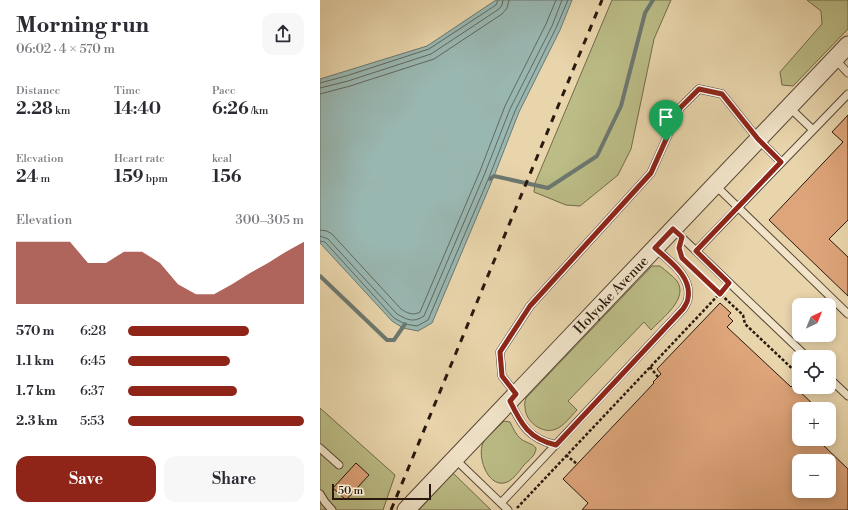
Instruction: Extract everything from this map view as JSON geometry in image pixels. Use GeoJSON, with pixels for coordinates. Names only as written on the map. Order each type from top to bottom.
{"type":"FeatureCollection","features":[{"type":"Feature","properties":{"kind":"street","name":"Holyoke Avenue"},"geometry":{"type":"LineString","coordinates":[[406,510],[848,45]]}},
{"type":"Feature","properties":{"kind":"lane"},"geometry":{"type":"LineString","coordinates":[[834,59],[848,73]]}},
{"type":"Feature","properties":{"kind":"lane"},"geometry":{"type":"LineString","coordinates":[[556,445],[544,442],[530,434],[520,423],[513,397],[502,376],[500,352],[530,306],[651,173],[680,108],[699,89],[722,94],[758,139],[781,162]]}},
{"type":"Feature","properties":{"kind":"lane"},"geometry":{"type":"LineString","coordinates":[[696,251],[848,94]]}},
{"type":"Feature","properties":{"kind":"lane"},"geometry":{"type":"LineString","coordinates":[[789,107],[813,130]]}},
{"type":"Feature","properties":{"kind":"lane"},"geometry":{"type":"LineString","coordinates":[[714,185],[848,314]]}},
{"type":"Feature","properties":{"kind":"lane"},"geometry":{"type":"LineString","coordinates":[[673,229],[800,350]]}},
{"type":"Feature","properties":{"kind":"lane"},"geometry":{"type":"LineString","coordinates":[[501,503],[683,309],[688,298],[687,281],[682,274],[655,248]]}},
{"type":"Feature","properties":{"kind":"lane"},"geometry":{"type":"LineString","coordinates":[[836,385],[848,396]]}},
{"type":"Feature","properties":{"kind":"lane"},"geometry":{"type":"LineString","coordinates":[[320,448],[339,465]]}},
{"type":"Feature","properties":{"kind":"lane"},"geometry":{"type":"LineString","coordinates":[[320,460],[326,453]]}},
{"type":"Feature","properties":{"kind":"lane"},"geometry":{"type":"LineString","coordinates":[[455,459],[508,510]]}},
{"type":"Feature","properties":{"kind":"lane"},"geometry":{"type":"LineString","coordinates":[[320,494],[332,510]]}},
{"type":"Feature","properties":{"kind":"path"},"geometry":{"type":"LineString","coordinates":[[687,264],[743,315],[746,324],[792,368]]}},
{"type":"Feature","properties":{"kind":"path"},"geometry":{"type":"LineString","coordinates":[[515,510],[729,283]]}},
{"type":"Feature","properties":{"kind":"path"},"geometry":{"type":"LineString","coordinates":[[650,367],[658,377]]}},
{"type":"Feature","properties":{"kind":"path"},"geometry":{"type":"LineString","coordinates":[[566,455],[577,464]]}},
{"type":"Feature","properties":{"kind":"green space"},"geometry":{"type":"Polygon","coordinates":[[[612,0],[671,0],[654,39],[631,149],[618,175],[580,206],[566,205],[534,192],[535,183],[612,0]]]}},
{"type":"Feature","properties":{"kind":"green space"},"geometry":{"type":"Polygon","coordinates":[[[807,0],[848,0],[848,29],[793,86],[782,85],[780,72],[822,24],[821,11],[807,0]]]}},
{"type":"Feature","properties":{"kind":"green space"},"geometry":{"type":"Polygon","coordinates":[[[652,266],[660,266],[677,281],[680,288],[680,295],[673,308],[651,330],[644,322],[568,401],[577,410],[565,423],[559,428],[551,430],[545,430],[535,426],[531,422],[526,412],[526,398],[652,266]]]}},
{"type":"Feature","properties":{"kind":"green space"},"geometry":{"type":"Polygon","coordinates":[[[320,408],[395,475],[383,510],[320,510],[320,408]]]}},
{"type":"Feature","properties":{"kind":"green space"},"geometry":{"type":"Polygon","coordinates":[[[504,421],[510,422],[519,437],[533,445],[536,448],[536,451],[510,481],[498,483],[488,475],[485,469],[481,449],[485,440],[504,421]]]}},
{"type":"Feature","properties":{"kind":"green space"},"geometry":{"type":"Polygon","coordinates":[[[453,473],[491,510],[419,510],[453,473]]]}},
{"type":"Feature","properties":{"kind":"water"},"geometry":{"type":"Polygon","coordinates":[[[496,0],[572,0],[560,30],[519,112],[494,176],[432,323],[418,331],[403,328],[392,321],[320,243],[320,79],[427,46],[496,0]]]}},
{"type":"Feature","properties":{"kind":"building"},"geometry":{"type":"Polygon","coordinates":[[[848,115],[848,220],[829,239],[848,257],[848,296],[769,220],[843,142],[832,132],[848,115]]]}},
{"type":"Feature","properties":{"kind":"building"},"geometry":{"type":"Polygon","coordinates":[[[720,303],[731,313],[728,316],[733,321],[727,327],[791,387],[792,386],[792,394],[802,394],[811,402],[792,402],[792,446],[824,446],[832,454],[792,454],[792,498],[836,498],[836,457],[848,469],[848,510],[582,510],[588,503],[563,479],[661,374],[657,369],[720,303]]]}},
{"type":"Feature","properties":{"kind":"building"},"geometry":{"type":"Polygon","coordinates":[[[356,463],[369,475],[346,500],[333,488],[356,463]]]}},
{"type":"Feature","properties":{"kind":"waterway"},"geometry":{"type":"LineString","coordinates":[[490,179],[494,176],[548,188],[597,156],[621,106],[645,13],[653,0]]}},
{"type":"Feature","properties":{"kind":"waterway"},"geometry":{"type":"LineString","coordinates":[[320,276],[387,340],[394,340],[405,324]]}},
{"type":"Feature","properties":{"kind":"railway"},"geometry":{"type":"LineString","coordinates":[[391,510],[602,0]]}},
{"type":"Feature","properties":{"kind":"route"},"geometry":{"type":"LineString","coordinates":[[699,89],[722,94],[758,139],[781,162],[696,251],[729,283],[720,294],[682,258],[679,248],[682,237],[673,229],[655,248],[682,274],[687,281],[688,298],[683,309],[556,445],[544,442],[530,434],[520,423],[510,401],[516,394],[502,376],[500,352],[530,306],[651,173],[666,141],[680,108],[699,89]]}}]}
